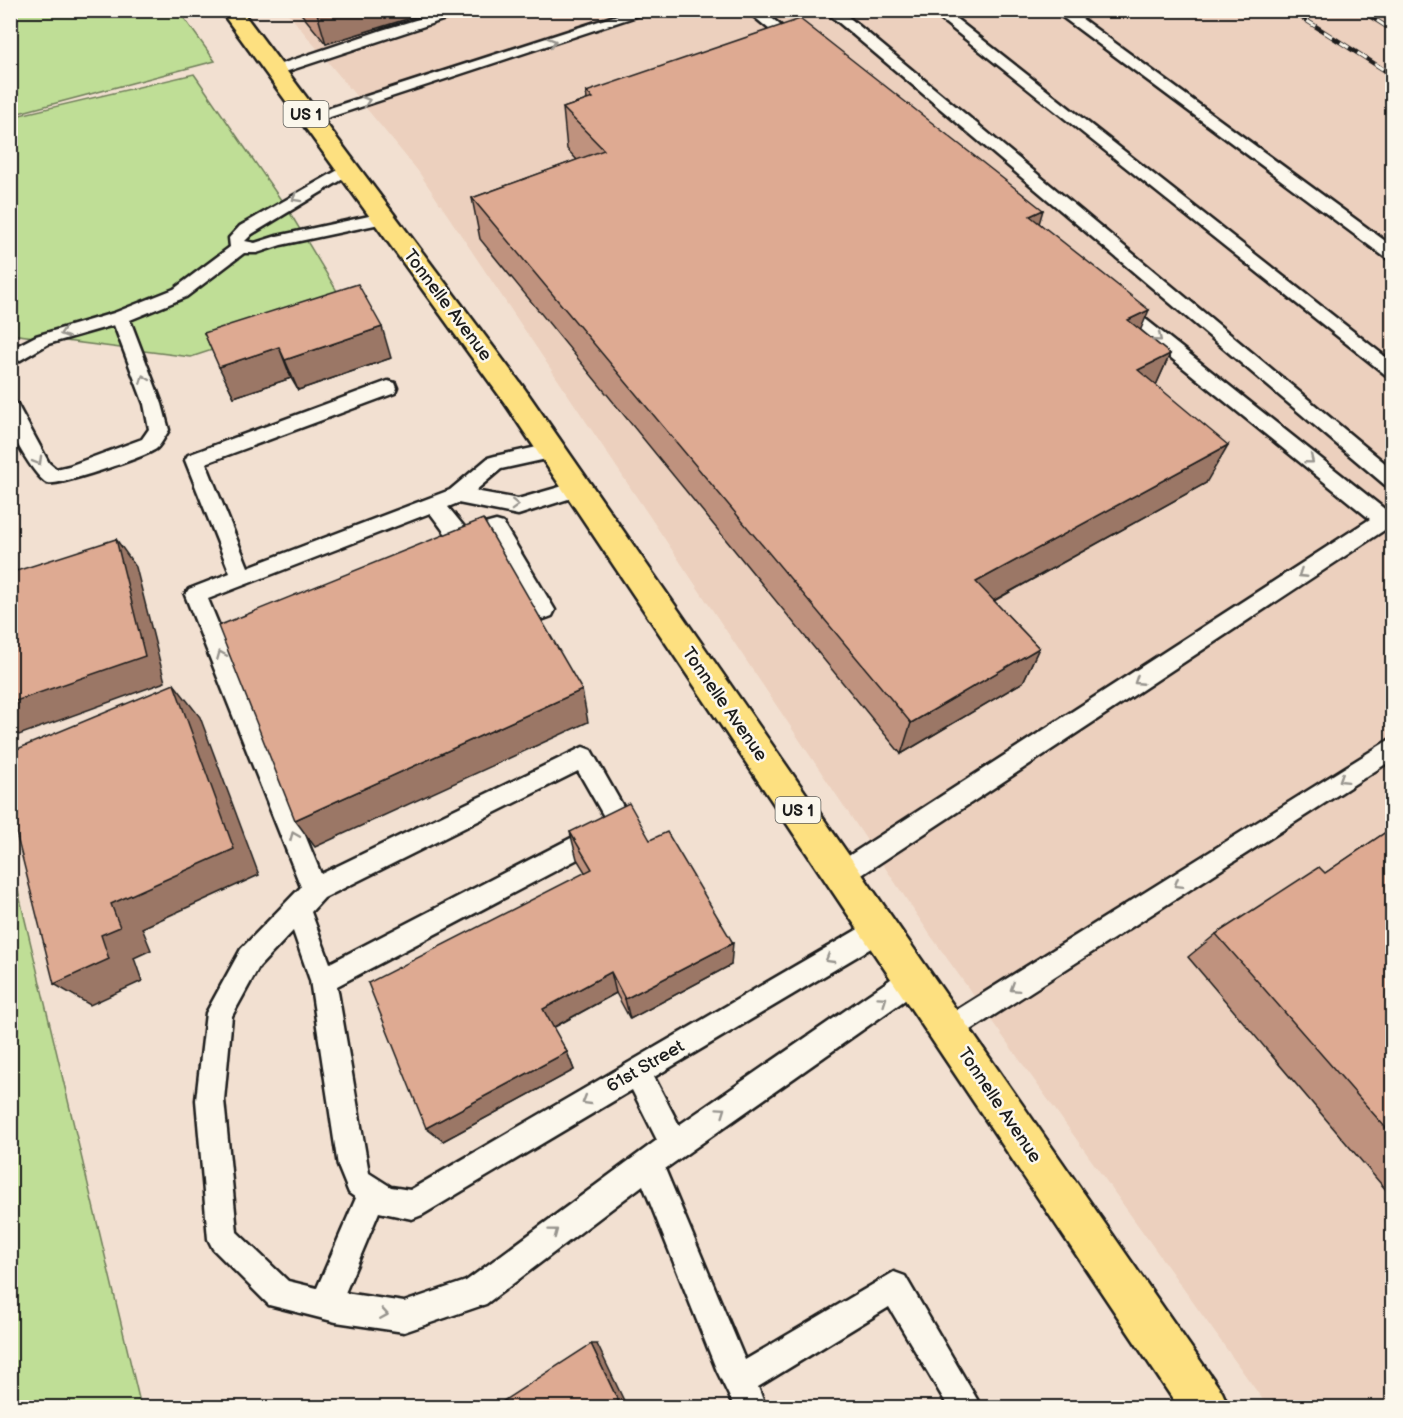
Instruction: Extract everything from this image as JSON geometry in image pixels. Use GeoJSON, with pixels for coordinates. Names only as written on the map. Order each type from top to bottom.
{"type":"FeatureCollection","features":[{"type":"Feature","properties":{"kind":"main road","name":"Tonnelle Avenue"},"geometry":{"type":"LineString","coordinates":[[230,10],[514,394],[1206,1407]]}},
{"type":"Feature","properties":{"kind":"lane"},"geometry":{"type":"LineString","coordinates":[[274,71],[387,33],[466,10]]}},
{"type":"Feature","properties":{"kind":"lane"},"geometry":{"type":"LineString","coordinates":[[310,119],[648,10]]}},
{"type":"Feature","properties":{"kind":"lane"},"geometry":{"type":"LineString","coordinates":[[753,10],[814,60]]}},
{"type":"Feature","properties":{"kind":"lane"},"geometry":{"type":"LineString","coordinates":[[831,10],[1392,480]]}},
{"type":"Feature","properties":{"kind":"lane"},"geometry":{"type":"LineString","coordinates":[[936,10],[1392,371]]}},
{"type":"Feature","properties":{"kind":"lane"},"geometry":{"type":"LineString","coordinates":[[1060,10],[1392,254]]}},
{"type":"Feature","properties":{"kind":"lane"},"geometry":{"type":"LineString","coordinates":[[347,170],[246,230],[237,238],[236,244],[241,247],[257,248],[277,241],[383,218]]}},
{"type":"Feature","properties":{"kind":"lane"},"geometry":{"type":"LineString","coordinates":[[10,360],[17,353],[42,340],[120,317],[180,292],[241,247]]}},
{"type":"Feature","properties":{"kind":"lane"},"geometry":{"type":"LineString","coordinates":[[842,874],[1385,520],[1099,290]]}},
{"type":"Feature","properties":{"kind":"lane"},"geometry":{"type":"LineString","coordinates":[[10,409],[42,468],[52,477],[72,473],[149,444],[159,430],[153,404],[120,317]]}},
{"type":"Feature","properties":{"kind":"lane"},"geometry":{"type":"LineString","coordinates":[[242,578],[195,460],[388,388]]}},
{"type":"Feature","properties":{"kind":"lane"},"geometry":{"type":"LineString","coordinates":[[326,1304],[343,1258],[372,1193],[359,1183],[352,1166],[323,980],[306,899],[196,595],[457,495],[495,463],[551,451]]}},
{"type":"Feature","properties":{"kind":"lane"},"geometry":{"type":"LineString","coordinates":[[457,495],[518,507],[577,489]]}},
{"type":"Feature","properties":{"kind":"lane"},"geometry":{"type":"LineString","coordinates":[[434,504],[462,538],[496,529],[544,610]]}},
{"type":"Feature","properties":{"kind":"lane"},"geometry":{"type":"LineString","coordinates":[[948,1030],[1392,748]]}},
{"type":"Feature","properties":{"kind":"lane"},"geometry":{"type":"LineString","coordinates":[[323,980],[621,824],[583,757],[306,899],[250,958],[219,1013],[210,1100],[223,1239],[280,1294],[404,1317],[475,1293],[674,1144],[913,979]]}},
{"type":"Feature","properties":{"kind":"lane","name":"61st Street"},"geometry":{"type":"LineString","coordinates":[[372,1193],[388,1201],[412,1205],[879,929]]}},
{"type":"Feature","properties":{"kind":"lane"},"geometry":{"type":"LineString","coordinates":[[637,1071],[674,1144]]}},
{"type":"Feature","properties":{"kind":"lane"},"geometry":{"type":"LineString","coordinates":[[648,1163],[728,1360],[746,1394],[894,1287],[967,1407]]}},
{"type":"Feature","properties":{"kind":"shaded area"},"geometry":{"type":"Polygon","coordinates":[[[286,11],[1392,11],[1392,1407],[1268,1407],[931,936],[418,171],[286,11]]]}},
{"type":"Feature","properties":{"kind":"green space"},"geometry":{"type":"Polygon","coordinates":[[[11,10],[179,11],[215,61],[11,115],[11,10]]]}},
{"type":"Feature","properties":{"kind":"green space"},"geometry":{"type":"Polygon","coordinates":[[[194,74],[290,213],[346,306],[191,357],[11,334],[11,117],[194,74]]]}},
{"type":"Feature","properties":{"kind":"green space"},"geometry":{"type":"Polygon","coordinates":[[[11,861],[141,1407],[11,1407],[11,861]]]}},
{"type":"Feature","properties":{"kind":"building"},"geometry":{"type":"Polygon","coordinates":[[[800,19],[1043,210],[1030,216],[1149,310],[1128,320],[1170,354],[1138,370],[1228,445],[976,582],[1039,648],[911,723],[472,198],[604,150],[563,108],[593,98],[586,92],[800,19]]]}},
{"type":"Feature","properties":{"kind":"building"},"geometry":{"type":"Polygon","coordinates":[[[358,284],[382,327],[285,360],[279,347],[219,367],[204,333],[358,284]]]}},
{"type":"Feature","properties":{"kind":"building"},"geometry":{"type":"Polygon","coordinates":[[[483,519],[582,690],[295,820],[218,626],[483,519]]]}},
{"type":"Feature","properties":{"kind":"building"},"geometry":{"type":"Polygon","coordinates":[[[116,539],[145,656],[10,703],[10,573],[116,539]]]}},
{"type":"Feature","properties":{"kind":"building"},"geometry":{"type":"Polygon","coordinates":[[[174,684],[234,849],[111,904],[120,927],[101,935],[109,959],[54,984],[10,809],[10,752],[174,684]]]}},
{"type":"Feature","properties":{"kind":"building"},"geometry":{"type":"Polygon","coordinates":[[[629,803],[650,840],[667,832],[733,943],[625,999],[611,972],[543,1009],[567,1052],[426,1128],[368,983],[592,869],[570,832],[629,803]]]}},
{"type":"Feature","properties":{"kind":"building"},"geometry":{"type":"Polygon","coordinates":[[[1392,828],[1392,1135],[1216,934],[1319,867],[1325,873],[1392,828]]]}},
{"type":"Feature","properties":{"kind":"building"},"geometry":{"type":"Polygon","coordinates":[[[591,1344],[621,1407],[494,1407],[591,1344]]]}},
{"type":"Feature","properties":{"kind":"railway"},"geometry":{"type":"LineString","coordinates":[[1290,10],[1392,75]]}},
{"type":"Feature","properties":{"kind":"railway"},"geometry":{"type":"LineString","coordinates":[[1360,10],[1392,30]]}}]}
